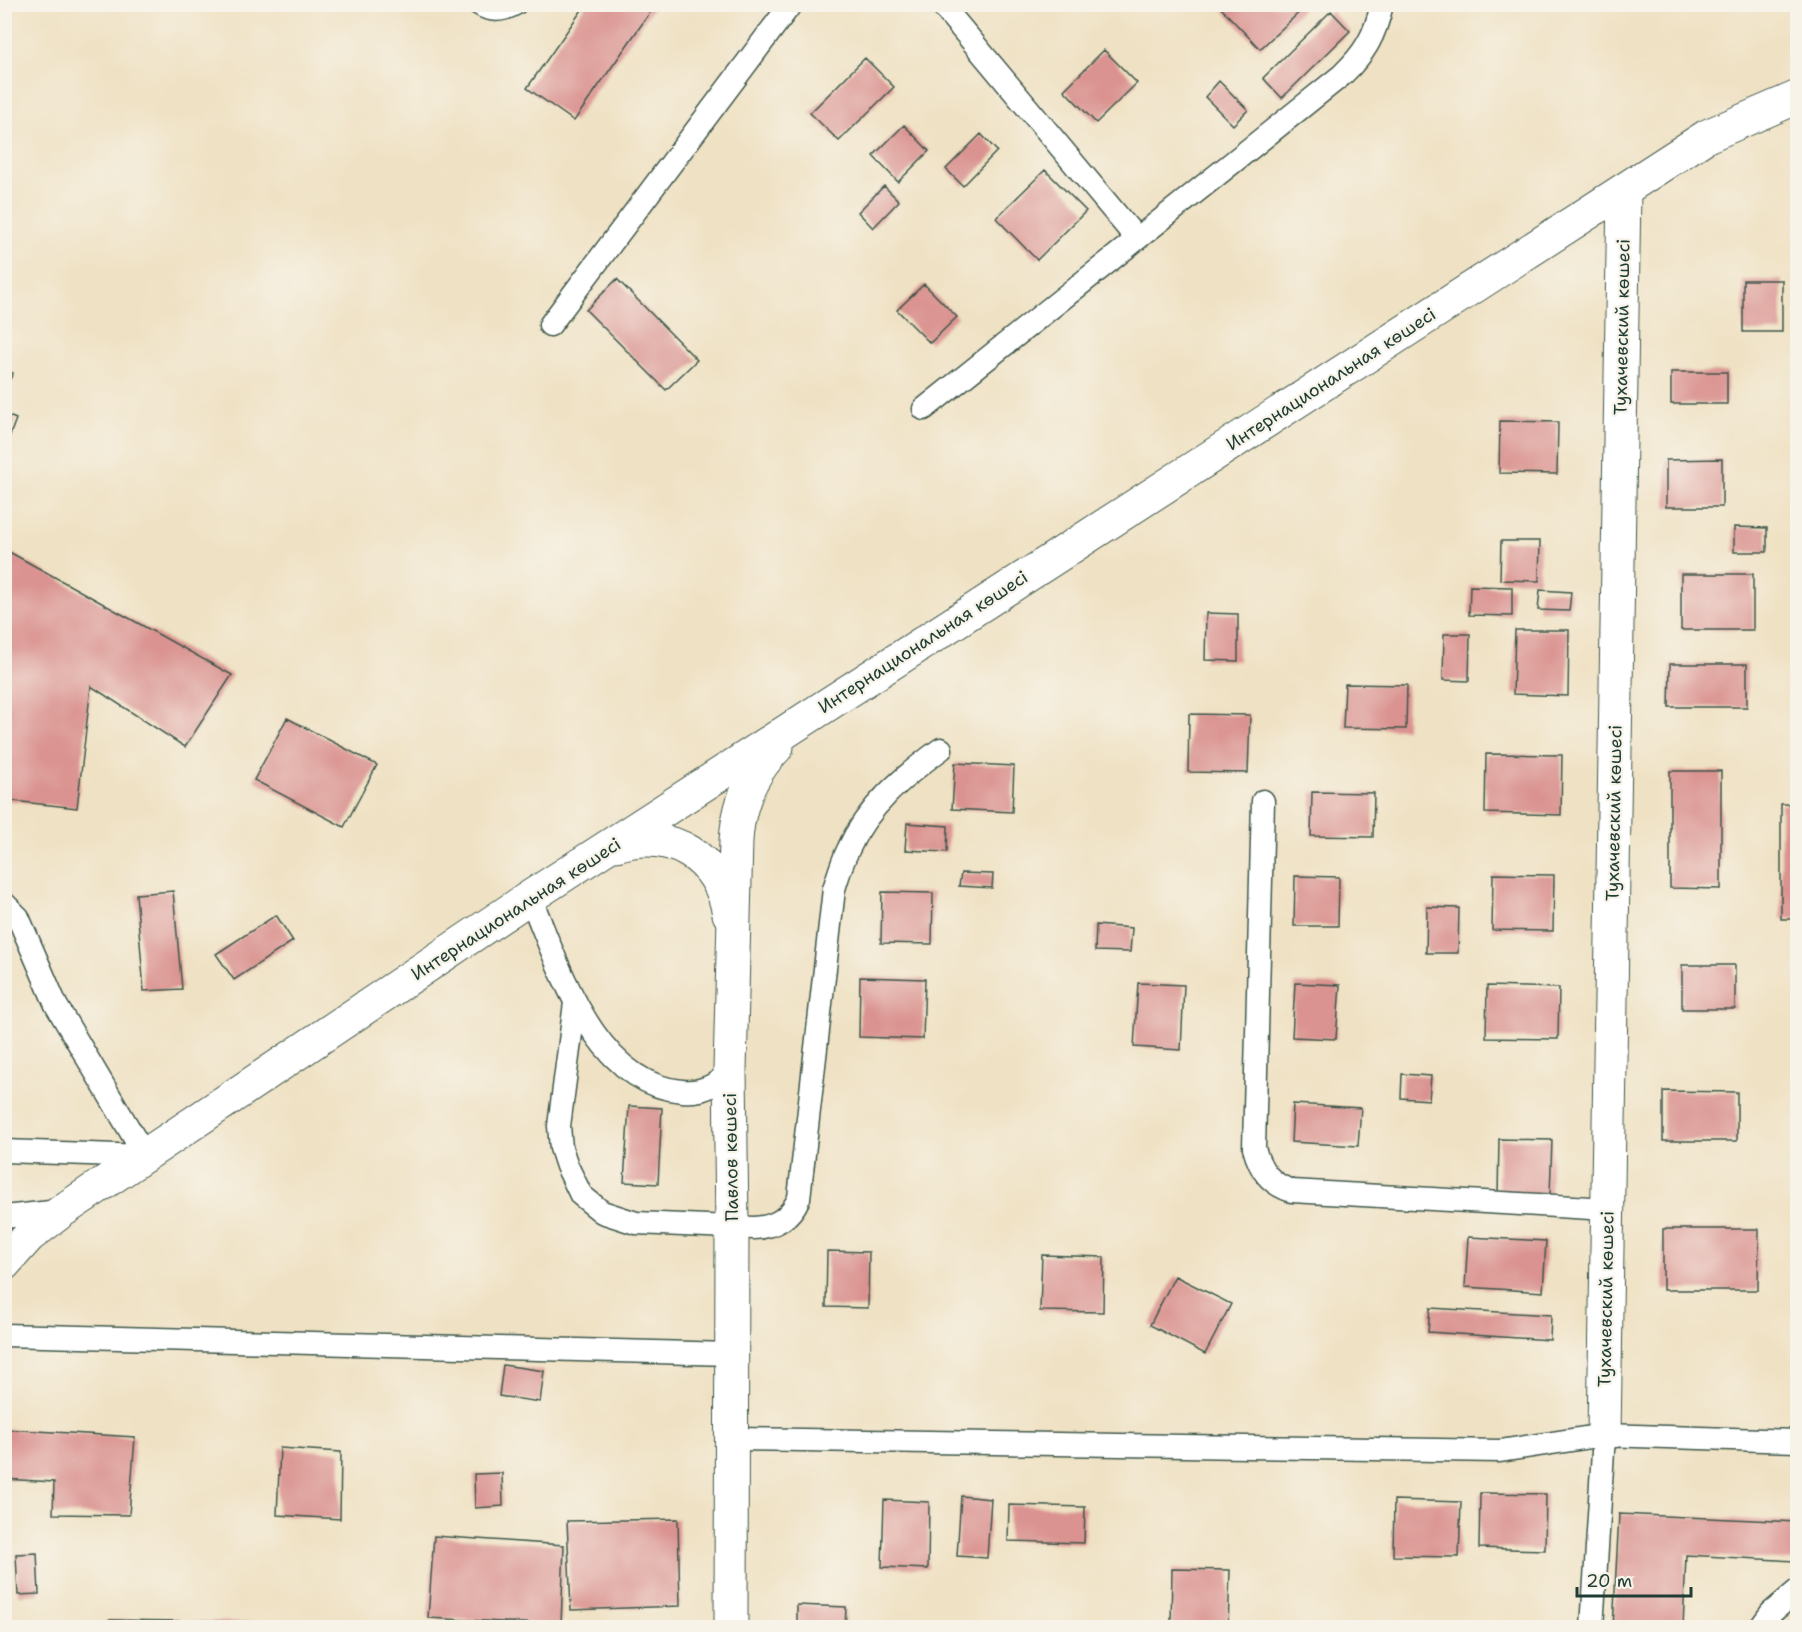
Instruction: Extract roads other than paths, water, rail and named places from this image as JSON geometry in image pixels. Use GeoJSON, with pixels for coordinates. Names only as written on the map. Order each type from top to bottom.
{"type":"FeatureCollection","features":[{"type":"Feature","properties":{"kind":"street","name":"Интернациональная көшесі"},"geometry":{"type":"LineString","coordinates":[[4,1264],[29,1236],[62,1211],[530,897],[1707,136],[1797,97]]}},
{"type":"Feature","properties":{"kind":"street","name":"Тухачевский көшесі"},"geometry":{"type":"LineString","coordinates":[[1604,1435],[1624,190]]}},
{"type":"Feature","properties":{"kind":"street","name":"Павлов көшесі"},"geometry":{"type":"LineString","coordinates":[[731,1628],[730,1070],[737,819],[743,798],[760,766],[774,749],[813,714]]}},
{"type":"Feature","properties":{"kind":"street"},"geometry":{"type":"LineString","coordinates":[[611,846],[637,841],[668,842],[689,851],[707,865],[721,884],[733,939]]}},
{"type":"Feature","properties":{"kind":"lane"},"geometry":{"type":"LineString","coordinates":[[479,4],[487,9],[498,10],[515,4]]}},
{"type":"Feature","properties":{"kind":"lane"},"geometry":{"type":"LineString","coordinates":[[550,325],[790,4]]}},
{"type":"Feature","properties":{"kind":"lane"},"geometry":{"type":"LineString","coordinates":[[941,4],[1137,239]]}},
{"type":"Feature","properties":{"kind":"lane"},"geometry":{"type":"LineString","coordinates":[[924,409],[1342,75],[1371,41],[1382,4]]}},
{"type":"Feature","properties":{"kind":"lane"},"geometry":{"type":"LineString","coordinates":[[575,1003],[559,1126],[561,1148],[581,1195],[602,1212],[636,1223],[764,1228],[783,1220],[795,1206],[800,1186],[834,889],[848,849],[873,810],[898,782],[941,749]]}},
{"type":"Feature","properties":{"kind":"lane"},"geometry":{"type":"LineString","coordinates":[[1263,801],[1254,1148],[1258,1162],[1266,1176],[1279,1187],[1292,1191],[1608,1209]]}},
{"type":"Feature","properties":{"kind":"lane"},"geometry":{"type":"LineString","coordinates":[[530,897],[575,1003],[599,1041],[625,1066],[639,1077],[672,1090],[698,1090],[718,1083],[730,1070]]}},
{"type":"Feature","properties":{"kind":"lane"},"geometry":{"type":"LineString","coordinates":[[4,903],[18,917],[56,1005],[145,1156]]}},
{"type":"Feature","properties":{"kind":"lane"},"geometry":{"type":"LineString","coordinates":[[4,1151],[145,1156]]}},
{"type":"Feature","properties":{"kind":"lane"},"geometry":{"type":"LineString","coordinates":[[4,1217],[62,1211]]}},
{"type":"Feature","properties":{"kind":"lane"},"geometry":{"type":"LineString","coordinates":[[4,1335],[731,1354]]}},
{"type":"Feature","properties":{"kind":"lane"},"geometry":{"type":"LineString","coordinates":[[1604,1435],[1797,1447]]}},
{"type":"Feature","properties":{"kind":"lane"},"geometry":{"type":"LineString","coordinates":[[1592,1628],[1604,1435]]}},
{"type":"Feature","properties":{"kind":"lane"},"geometry":{"type":"LineString","coordinates":[[732,1439],[1500,1451],[1604,1435],[1797,1441]]}},
{"type":"Feature","properties":{"kind":"lane"},"geometry":{"type":"LineString","coordinates":[[1760,1628],[1771,1613],[1797,1590]]}}]}
